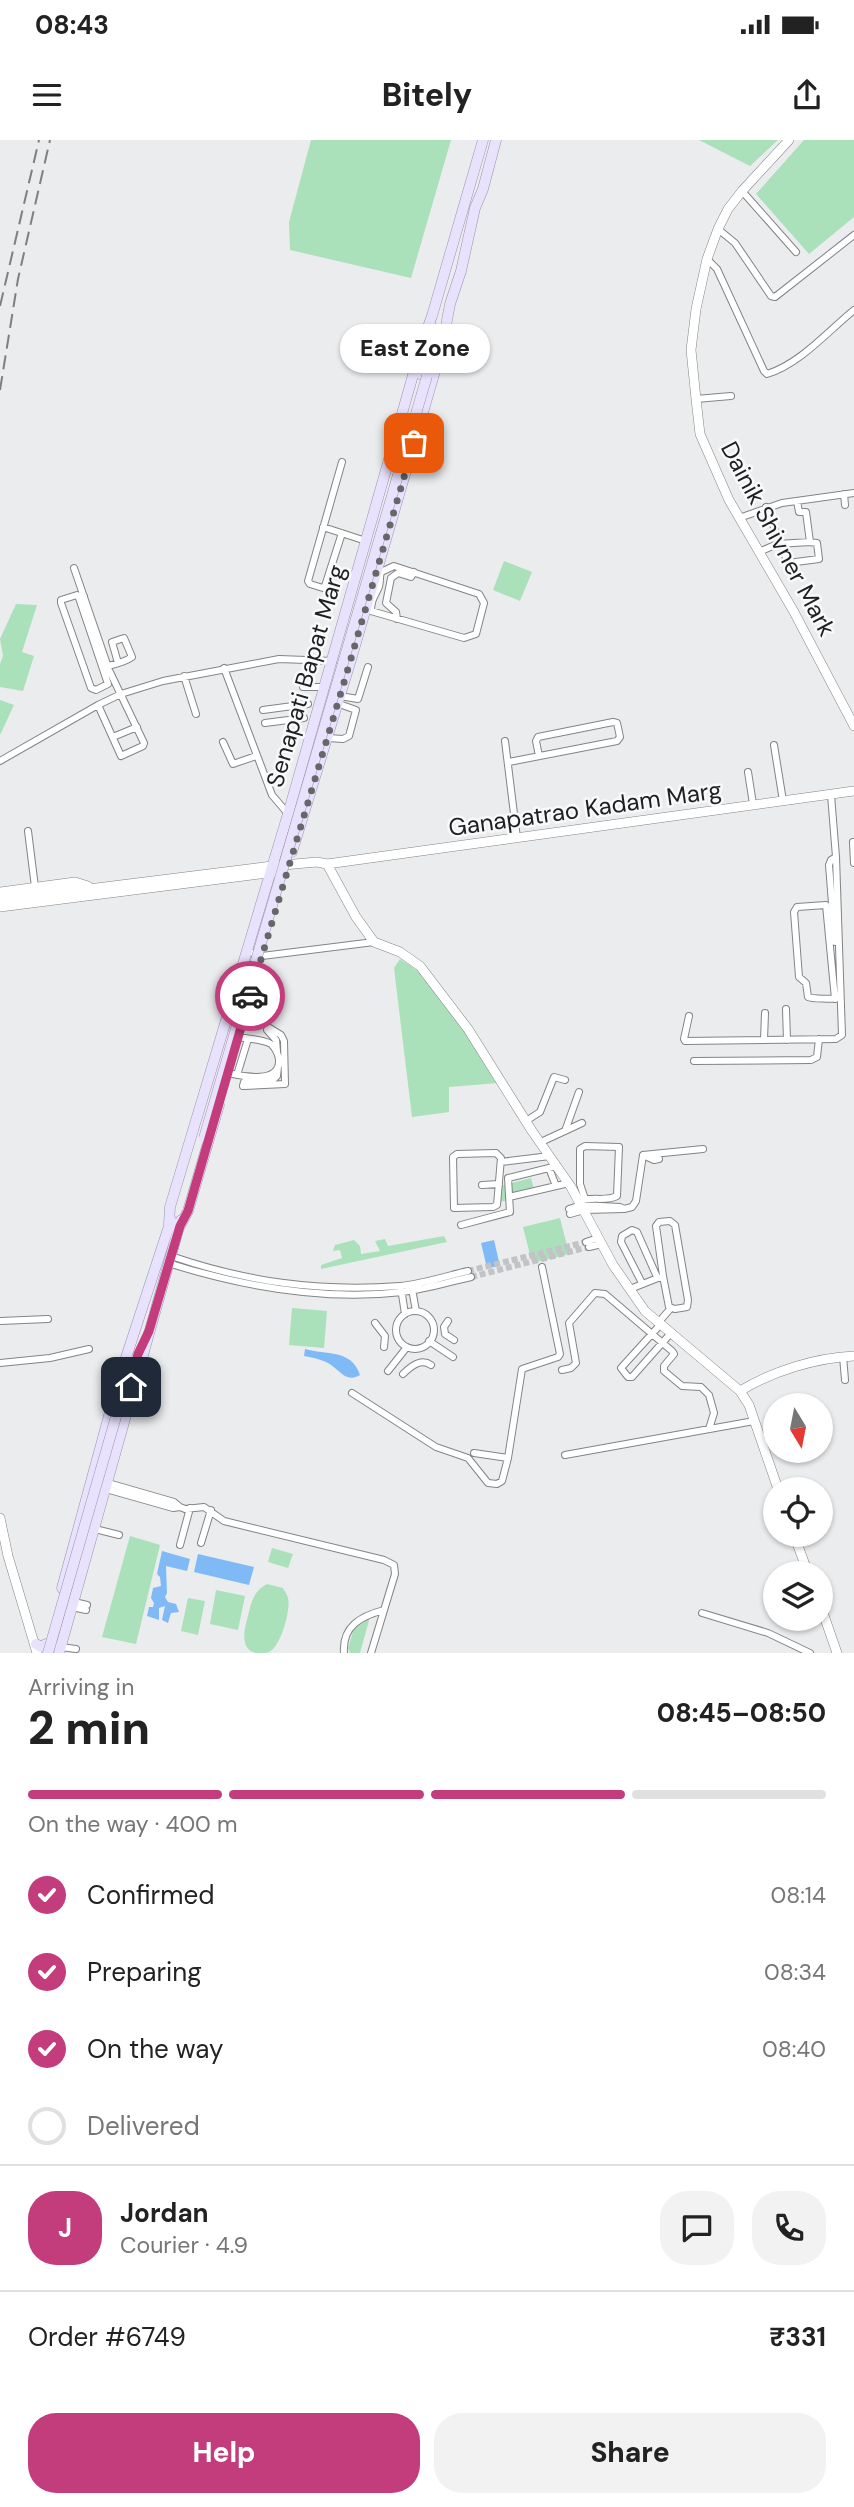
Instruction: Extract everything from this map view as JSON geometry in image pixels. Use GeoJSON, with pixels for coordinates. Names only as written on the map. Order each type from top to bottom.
{"type":"FeatureCollection","features":[{"type":"Feature","properties":{"kind":"main road","name":"Senapati Bapat Marg"},"geometry":{"type":"LineString","coordinates":[[175,1225],[170,1207],[288,814],[483,140]]}},
{"type":"Feature","properties":{"kind":"main road","name":"Senapati Bapat Marg"},"geometry":{"type":"LineString","coordinates":[[175,1225],[188,1211],[233,1074],[287,868],[375,586],[384,543],[442,347],[445,323],[461,271],[475,208],[483,190],[496,140]]}},
{"type":"Feature","properties":{"kind":"main road","name":"Dainik Shivner Mark"},"geometry":{"type":"LineString","coordinates":[[789,140],[728,209],[707,259],[696,309],[691,350],[696,399],[700,434],[739,518],[806,633],[854,726]]}},
{"type":"Feature","properties":{"kind":"main road"},"geometry":{"type":"LineString","coordinates":[[424,375],[432,316]]}},
{"type":"Feature","properties":{"kind":"main road"},"geometry":{"type":"LineString","coordinates":[[42,1649],[175,1225],[424,375],[445,323]]}},
{"type":"Feature","properties":{"kind":"main road"},"geometry":{"type":"LineString","coordinates":[[366,539],[377,535],[382,537],[384,543]]}},
{"type":"Feature","properties":{"kind":"main road","name":"Ganapatrao Kadam Marg"},"geometry":{"type":"LineString","coordinates":[[90,892],[325,864],[854,791]]}},
{"type":"Feature","properties":{"kind":"main road"},"geometry":{"type":"LineString","coordinates":[[325,864],[374,942],[413,960],[468,1029],[550,1156],[553,1167],[573,1184],[613,1265],[645,1311],[740,1391],[774,1477]]}},
{"type":"Feature","properties":{"kind":"main road"},"geometry":{"type":"LineString","coordinates":[[0,892],[75,882],[90,892]]}},
{"type":"Feature","properties":{"kind":"main road"},"geometry":{"type":"LineString","coordinates":[[0,900],[90,892]]}},
{"type":"Feature","properties":{"kind":"main road"},"geometry":{"type":"LineString","coordinates":[[0,907],[90,892]]}},
{"type":"Feature","properties":{"kind":"main road"},"geometry":{"type":"LineString","coordinates":[[0,912],[76,902],[90,892]]}},
{"type":"Feature","properties":{"kind":"main road"},"geometry":{"type":"LineString","coordinates":[[58,1651],[95,1530],[169,1259],[175,1225]]}},
{"type":"Feature","properties":{"kind":"main road"},"geometry":{"type":"LineString","coordinates":[[58,1651],[131,1387],[134,1350],[149,1331]]}},
{"type":"Feature","properties":{"kind":"main road"},"geometry":{"type":"LineString","coordinates":[[740,1391],[757,1381],[805,1364],[854,1356]]}},
{"type":"Feature","properties":{"kind":"main road"},"geometry":{"type":"LineString","coordinates":[[0,1518],[8,1556],[42,1649]]}},
{"type":"Feature","properties":{"kind":"main road"},"geometry":{"type":"LineString","coordinates":[[830,1631],[838,1653]]}},
{"type":"Feature","properties":{"kind":"main road"},"geometry":{"type":"LineString","coordinates":[[42,1649],[58,1651]]}},
{"type":"Feature","properties":{"kind":"street"},"geometry":{"type":"LineString","coordinates":[[742,191],[796,252]]}},
{"type":"Feature","properties":{"kind":"street"},"geometry":{"type":"LineString","coordinates":[[718,229],[735,243],[771,296],[775,297],[854,235]]}},
{"type":"Feature","properties":{"kind":"street"},"geometry":{"type":"LineString","coordinates":[[707,259],[717,269],[744,323],[764,372],[778,370],[800,356],[854,310]]}},
{"type":"Feature","properties":{"kind":"street"},"geometry":{"type":"LineString","coordinates":[[696,399],[731,396]]}},
{"type":"Feature","properties":{"kind":"street"},"geometry":{"type":"LineString","coordinates":[[342,462],[308,581],[310,584],[323,588],[326,586],[342,533]]}},
{"type":"Feature","properties":{"kind":"street"},"geometry":{"type":"LineString","coordinates":[[739,518],[766,507],[854,493]]}},
{"type":"Feature","properties":{"kind":"street"},"geometry":{"type":"LineString","coordinates":[[844,494],[845,505]]}},
{"type":"Feature","properties":{"kind":"street"},"geometry":{"type":"LineString","coordinates":[[797,501],[799,512],[806,512],[810,542]]}},
{"type":"Feature","properties":{"kind":"street"},"geometry":{"type":"LineString","coordinates":[[759,552],[782,544],[810,542],[817,543],[819,559],[791,564],[787,561],[782,544],[766,507]]}},
{"type":"Feature","properties":{"kind":"street"},"geometry":{"type":"LineString","coordinates":[[323,527],[366,539]]}},
{"type":"Feature","properties":{"kind":"street"},"geometry":{"type":"LineString","coordinates":[[391,567],[414,572],[479,594],[483,598],[476,634],[464,638],[371,611],[375,586],[381,572],[391,567]]}},
{"type":"Feature","properties":{"kind":"street"},"geometry":{"type":"LineString","coordinates":[[74,568],[107,669],[144,745],[119,754],[98,705]]}},
{"type":"Feature","properties":{"kind":"street"},"geometry":{"type":"LineString","coordinates":[[397,618],[396,612],[386,603],[391,578],[398,573],[411,577],[414,572]]}},
{"type":"Feature","properties":{"kind":"street"},"geometry":{"type":"LineString","coordinates":[[354,584],[375,586]]}},
{"type":"Feature","properties":{"kind":"street"},"geometry":{"type":"LineString","coordinates":[[82,597],[77,595],[63,599],[61,603],[92,690],[107,686],[107,669]]}},
{"type":"Feature","properties":{"kind":"street"},"geometry":{"type":"LineString","coordinates":[[0,761],[121,694],[182,676],[279,659],[350,663]]}},
{"type":"Feature","properties":{"kind":"street"},"geometry":{"type":"LineString","coordinates":[[107,669],[118,663]]}},
{"type":"Feature","properties":{"kind":"street"},"geometry":{"type":"LineString","coordinates":[[341,702],[358,699],[368,667]]}},
{"type":"Feature","properties":{"kind":"street"},"geometry":{"type":"LineString","coordinates":[[224,668],[272,795],[288,814],[303,819]]}},
{"type":"Feature","properties":{"kind":"street"},"geometry":{"type":"LineString","coordinates":[[182,676],[196,714]]}},
{"type":"Feature","properties":{"kind":"street"},"geometry":{"type":"LineString","coordinates":[[303,687],[325,687]]}},
{"type":"Feature","properties":{"kind":"street"},"geometry":{"type":"LineString","coordinates":[[328,738],[343,739],[349,736],[356,710],[341,702]]}},
{"type":"Feature","properties":{"kind":"street"},"geometry":{"type":"LineString","coordinates":[[263,710],[308,704]]}},
{"type":"Feature","properties":{"kind":"street"},"geometry":{"type":"LineString","coordinates":[[265,723],[304,718]]}},
{"type":"Feature","properties":{"kind":"street"},"geometry":{"type":"LineString","coordinates":[[509,762],[539,756],[619,740],[617,723],[538,737],[536,739],[539,756]]}},
{"type":"Feature","properties":{"kind":"street"},"geometry":{"type":"LineString","coordinates":[[113,737],[137,727]]}},
{"type":"Feature","properties":{"kind":"street"},"geometry":{"type":"LineString","coordinates":[[505,741],[517,838]]}},
{"type":"Feature","properties":{"kind":"street"},"geometry":{"type":"LineString","coordinates":[[223,742],[233,764],[256,756]]}},
{"type":"Feature","properties":{"kind":"street"},"geometry":{"type":"LineString","coordinates":[[774,745],[783,801]]}},
{"type":"Feature","properties":{"kind":"street"},"geometry":{"type":"LineString","coordinates":[[748,772],[753,804]]}},
{"type":"Feature","properties":{"kind":"street"},"geometry":{"type":"LineString","coordinates":[[689,1016],[685,1041],[836,1039],[842,1035],[836,857],[831,795]]}},
{"type":"Feature","properties":{"kind":"street"},"geometry":{"type":"LineString","coordinates":[[28,831],[34,887]]}},
{"type":"Feature","properties":{"kind":"street"},"geometry":{"type":"LineString","coordinates":[[853,842],[854,863]]}},
{"type":"Feature","properties":{"kind":"street"},"geometry":{"type":"LineString","coordinates":[[835,999],[826,905],[797,907],[794,912],[800,979],[806,983],[810,999],[835,999],[840,996],[829,865],[836,857]]}},
{"type":"Feature","properties":{"kind":"street"},"geometry":{"type":"LineString","coordinates":[[247,951],[262,956],[374,942]]}},
{"type":"Feature","properties":{"kind":"street"},"geometry":{"type":"LineString","coordinates":[[786,1009],[787,1040]]}},
{"type":"Feature","properties":{"kind":"street"},"geometry":{"type":"LineString","coordinates":[[764,1040],[765,1013]]}},
{"type":"Feature","properties":{"kind":"street"},"geometry":{"type":"LineString","coordinates":[[268,1027],[281,1035],[284,1041],[285,1084],[243,1086],[244,1082],[274,1079],[277,1076],[277,1051],[276,1040],[267,1030],[268,1027]]}},
{"type":"Feature","properties":{"kind":"street"},"geometry":{"type":"LineString","coordinates":[[243,1038],[270,1044],[277,1051]]}},
{"type":"Feature","properties":{"kind":"street"},"geometry":{"type":"LineString","coordinates":[[694,1061],[811,1060],[817,1057],[819,1039]]}},
{"type":"Feature","properties":{"kind":"street"},"geometry":{"type":"LineString","coordinates":[[233,1074],[262,1077],[274,1072],[278,1067]]}},
{"type":"Feature","properties":{"kind":"street"},"geometry":{"type":"LineString","coordinates":[[526,1121],[538,1114],[554,1077],[565,1080]]}},
{"type":"Feature","properties":{"kind":"street"},"geometry":{"type":"LineString","coordinates":[[565,1130],[579,1092]]}},
{"type":"Feature","properties":{"kind":"street"},"geometry":{"type":"LineString","coordinates":[[538,1114],[543,1122]]}},
{"type":"Feature","properties":{"kind":"street"},"geometry":{"type":"LineString","coordinates":[[541,1142],[582,1123]]}},
{"type":"Feature","properties":{"kind":"street"},"geometry":{"type":"LineString","coordinates":[[509,1197],[573,1184],[580,1149],[585,1146],[619,1147],[617,1196],[582,1204],[569,1212]]}},
{"type":"Feature","properties":{"kind":"street"},"geometry":{"type":"LineString","coordinates":[[643,1155],[703,1149]]}},
{"type":"Feature","properties":{"kind":"street"},"geometry":{"type":"LineString","coordinates":[[455,1155],[500,1155],[499,1184],[495,1206],[454,1208],[455,1155]]}},
{"type":"Feature","properties":{"kind":"street"},"geometry":{"type":"LineString","coordinates":[[643,1155],[659,1159]]}},
{"type":"Feature","properties":{"kind":"street"},"geometry":{"type":"LineString","coordinates":[[582,1204],[624,1209],[632,1207],[636,1201],[643,1155]]}},
{"type":"Feature","properties":{"kind":"street"},"geometry":{"type":"LineString","coordinates":[[501,1162],[550,1156]]}},
{"type":"Feature","properties":{"kind":"street"},"geometry":{"type":"LineString","coordinates":[[461,1225],[510,1212],[508,1178],[553,1167],[556,1186]]}},
{"type":"Feature","properties":{"kind":"street"},"geometry":{"type":"LineString","coordinates":[[482,1185],[499,1184]]}},
{"type":"Feature","properties":{"kind":"street"},"geometry":{"type":"LineString","coordinates":[[670,1221],[675,1225],[688,1304],[684,1308],[671,1308],[667,1304],[660,1277],[656,1226],[659,1222],[670,1221]]}},
{"type":"Feature","properties":{"kind":"street"},"geometry":{"type":"LineString","coordinates":[[642,1283],[621,1242],[622,1236],[632,1230],[637,1233],[660,1277]]}},
{"type":"Feature","properties":{"kind":"street"},"geometry":{"type":"LineString","coordinates":[[587,1245],[600,1241]]}},
{"type":"Feature","properties":{"kind":"street"},"geometry":{"type":"LineString","coordinates":[[169,1259],[265,1285],[328,1294],[401,1289],[470,1274]]}},
{"type":"Feature","properties":{"kind":"street"},"geometry":{"type":"LineString","coordinates":[[352,1393],[436,1447],[468,1458],[488,1483],[497,1484],[502,1481],[522,1369],[560,1354],[542,1267]]}},
{"type":"Feature","properties":{"kind":"street"},"geometry":{"type":"LineString","coordinates":[[630,1289],[660,1277]]}},
{"type":"Feature","properties":{"kind":"street"},"geometry":{"type":"LineString","coordinates":[[412,1287],[416,1311]]}},
{"type":"Feature","properties":{"kind":"street"},"geometry":{"type":"LineString","coordinates":[[401,1289],[405,1314]]}},
{"type":"Feature","properties":{"kind":"street"},"geometry":{"type":"LineString","coordinates":[[562,1370],[576,1363],[569,1322],[595,1293],[605,1294],[674,1352],[664,1366],[664,1371],[682,1386],[701,1387],[709,1395],[714,1413],[709,1429]]}},
{"type":"Feature","properties":{"kind":"street"},"geometry":{"type":"LineString","coordinates":[[671,1308],[653,1334],[621,1368],[628,1377],[632,1377],[671,1333]]}},
{"type":"Feature","properties":{"kind":"street"},"geometry":{"type":"LineString","coordinates":[[416,1311],[428,1317],[433,1331],[429,1342],[424,1346],[407,1347],[398,1339],[397,1323],[405,1314],[416,1311]]}},
{"type":"Feature","properties":{"kind":"street"},"geometry":{"type":"LineString","coordinates":[[0,1321],[48,1319]]}},
{"type":"Feature","properties":{"kind":"street"},"geometry":{"type":"LineString","coordinates":[[448,1321],[444,1330],[447,1337],[454,1340]]}},
{"type":"Feature","properties":{"kind":"street"},"geometry":{"type":"LineString","coordinates":[[375,1323],[385,1336],[384,1348]]}},
{"type":"Feature","properties":{"kind":"street"},"geometry":{"type":"LineString","coordinates":[[433,1331],[444,1330]]}},
{"type":"Feature","properties":{"kind":"street"},"geometry":{"type":"LineString","coordinates":[[385,1336],[397,1334]]}},
{"type":"Feature","properties":{"kind":"street"},"geometry":{"type":"LineString","coordinates":[[429,1342],[453,1357]]}},
{"type":"Feature","properties":{"kind":"street"},"geometry":{"type":"LineString","coordinates":[[387,1371],[407,1347]]}},
{"type":"Feature","properties":{"kind":"street"},"geometry":{"type":"LineString","coordinates":[[415,1348],[417,1364]]}},
{"type":"Feature","properties":{"kind":"street"},"geometry":{"type":"LineString","coordinates":[[0,1363],[89,1349]]}},
{"type":"Feature","properties":{"kind":"street"},"geometry":{"type":"LineString","coordinates":[[843,1356],[845,1380]]}},
{"type":"Feature","properties":{"kind":"street"},"geometry":{"type":"LineString","coordinates":[[404,1374],[417,1364],[424,1362],[431,1365]]}},
{"type":"Feature","properties":{"kind":"street"},"geometry":{"type":"LineString","coordinates":[[565,1455],[754,1421]]}},
{"type":"Feature","properties":{"kind":"street"},"geometry":{"type":"LineString","coordinates":[[474,1453],[508,1458]]}},
{"type":"Feature","properties":{"kind":"street"},"geometry":{"type":"LineString","coordinates":[[107,1486],[174,1502],[180,1507],[204,1507],[224,1521],[389,1562],[396,1570],[371,1653]]}},
{"type":"Feature","properties":{"kind":"street"},"geometry":{"type":"LineString","coordinates":[[180,1545],[190,1508]]}},
{"type":"Feature","properties":{"kind":"street"},"geometry":{"type":"LineString","coordinates":[[201,1543],[211,1510]]}},
{"type":"Feature","properties":{"kind":"street"},"geometry":{"type":"LineString","coordinates":[[95,1530],[119,1535]]}},
{"type":"Feature","properties":{"kind":"street"},"geometry":{"type":"LineString","coordinates":[[73,1604],[86,1608]]}},
{"type":"Feature","properties":{"kind":"street"},"geometry":{"type":"LineString","coordinates":[[344,1653],[345,1637],[351,1625],[362,1617],[384,1610]]}},
{"type":"Feature","properties":{"kind":"street"},"geometry":{"type":"LineString","coordinates":[[702,1613],[768,1633],[810,1653]]}},
{"type":"Feature","properties":{"kind":"street"},"geometry":{"type":"LineString","coordinates":[[58,1651],[76,1649]]}},
{"type":"Feature","properties":{"kind":"green space"},"geometry":{"type":"Polygon","coordinates":[[[311,140],[451,140],[411,278],[290,250],[289,222],[311,140]]]}},
{"type":"Feature","properties":{"kind":"green space"},"geometry":{"type":"Polygon","coordinates":[[[699,140],[778,140],[750,166],[699,140]]]}},
{"type":"Feature","properties":{"kind":"green space"},"geometry":{"type":"Polygon","coordinates":[[[804,140],[854,140],[854,217],[809,254],[756,194],[804,140]]]}},
{"type":"Feature","properties":{"kind":"green space"},"geometry":{"type":"Polygon","coordinates":[[[504,561],[532,572],[520,601],[493,590],[504,561]]]}},
{"type":"Feature","properties":{"kind":"green space"},"geometry":{"type":"Polygon","coordinates":[[[16,604],[37,605],[22,652],[34,656],[23,691],[0,687],[0,664],[3,656],[0,639],[16,604]]]}},
{"type":"Feature","properties":{"kind":"green space"},"geometry":{"type":"Polygon","coordinates":[[[0,700],[14,705],[0,735],[0,700]]]}},
{"type":"Feature","properties":{"kind":"green space"},"geometry":{"type":"Polygon","coordinates":[[[400,959],[431,983],[444,998],[498,1083],[449,1087],[449,1112],[412,1117],[394,968],[400,959]]]}},
{"type":"Feature","properties":{"kind":"green space"},"geometry":{"type":"Polygon","coordinates":[[[531,1178],[535,1193],[500,1202],[497,1187],[531,1178]]]}},
{"type":"Feature","properties":{"kind":"green space"},"geometry":{"type":"Polygon","coordinates":[[[560,1218],[569,1254],[532,1263],[523,1227],[560,1218]]]}},
{"type":"Feature","properties":{"kind":"green space"},"geometry":{"type":"Polygon","coordinates":[[[444,1236],[447,1242],[321,1269],[321,1265],[342,1258],[340,1250],[333,1251],[335,1245],[354,1240],[360,1246],[361,1254],[380,1251],[375,1241],[385,1239],[388,1246],[444,1236]]]}},
{"type":"Feature","properties":{"kind":"green space"},"geometry":{"type":"Polygon","coordinates":[[[292,1308],[327,1311],[324,1348],[289,1345],[292,1308]]]}},
{"type":"Feature","properties":{"kind":"green space"},"geometry":{"type":"Polygon","coordinates":[[[130,1536],[160,1545],[136,1644],[102,1637],[130,1536]]]}},
{"type":"Feature","properties":{"kind":"green space"},"geometry":{"type":"Polygon","coordinates":[[[272,1548],[293,1554],[288,1568],[268,1562],[272,1548]]]}},
{"type":"Feature","properties":{"kind":"green space"},"geometry":{"type":"Polygon","coordinates":[[[267,1584],[283,1588],[289,1603],[277,1643],[267,1653],[259,1653],[249,1650],[244,1636],[253,1599],[267,1584]]]}},
{"type":"Feature","properties":{"kind":"green space"},"geometry":{"type":"Polygon","coordinates":[[[216,1590],[245,1596],[238,1630],[210,1624],[216,1590]]]}},
{"type":"Feature","properties":{"kind":"green space"},"geometry":{"type":"Polygon","coordinates":[[[188,1598],[205,1601],[198,1635],[181,1631],[188,1598]]]}},
{"type":"Feature","properties":{"kind":"green space"},"geometry":{"type":"Polygon","coordinates":[[[370,1617],[360,1653],[350,1653],[348,1648],[355,1625],[370,1617]]]}},
{"type":"Feature","properties":{"kind":"water"},"geometry":{"type":"Polygon","coordinates":[[[494,1240],[500,1266],[487,1268],[481,1243],[494,1240]]]}},
{"type":"Feature","properties":{"kind":"water"},"geometry":{"type":"Polygon","coordinates":[[[305,1349],[345,1357],[360,1375],[350,1378],[326,1362],[304,1356],[305,1349]]]}},
{"type":"Feature","properties":{"kind":"water"},"geometry":{"type":"Polygon","coordinates":[[[162,1551],[190,1559],[187,1571],[166,1566],[165,1597],[168,1602],[176,1604],[179,1612],[171,1613],[168,1623],[162,1620],[165,1606],[159,1608],[159,1620],[147,1616],[149,1607],[153,1607],[154,1603],[151,1598],[153,1588],[161,1586],[157,1574],[162,1551]]]}},
{"type":"Feature","properties":{"kind":"water"},"geometry":{"type":"Polygon","coordinates":[[[198,1554],[254,1567],[249,1585],[194,1572],[198,1554]]]}},
{"type":"Feature","properties":{"kind":"tunnel"},"geometry":{"type":"LineString","coordinates":[[468,1271],[586,1242]]}},
{"type":"Feature","properties":{"kind":"tunnel"},"geometry":{"type":"LineString","coordinates":[[471,1277],[589,1247]]}},
{"type":"Feature","properties":{"kind":"railway"},"geometry":{"type":"LineString","coordinates":[[0,306],[39,140]]}},
{"type":"Feature","properties":{"kind":"railway"},"geometry":{"type":"LineString","coordinates":[[0,390],[18,279],[50,140]]}},
{"type":"Feature","properties":{"kind":"way so far"},"geometry":{"type":"LineString","coordinates":[[250,996],[414,443]]}},
{"type":"Feature","properties":{"kind":"place","name":"East Zone"},"geometry":{"type":"Point","coordinates":[414,443]}},
{"type":"Feature","properties":{"kind":"route"},"geometry":{"type":"LineString","coordinates":[[131,1387],[138,1354],[149,1331],[180,1226],[188,1211],[250,996]]}}]}
